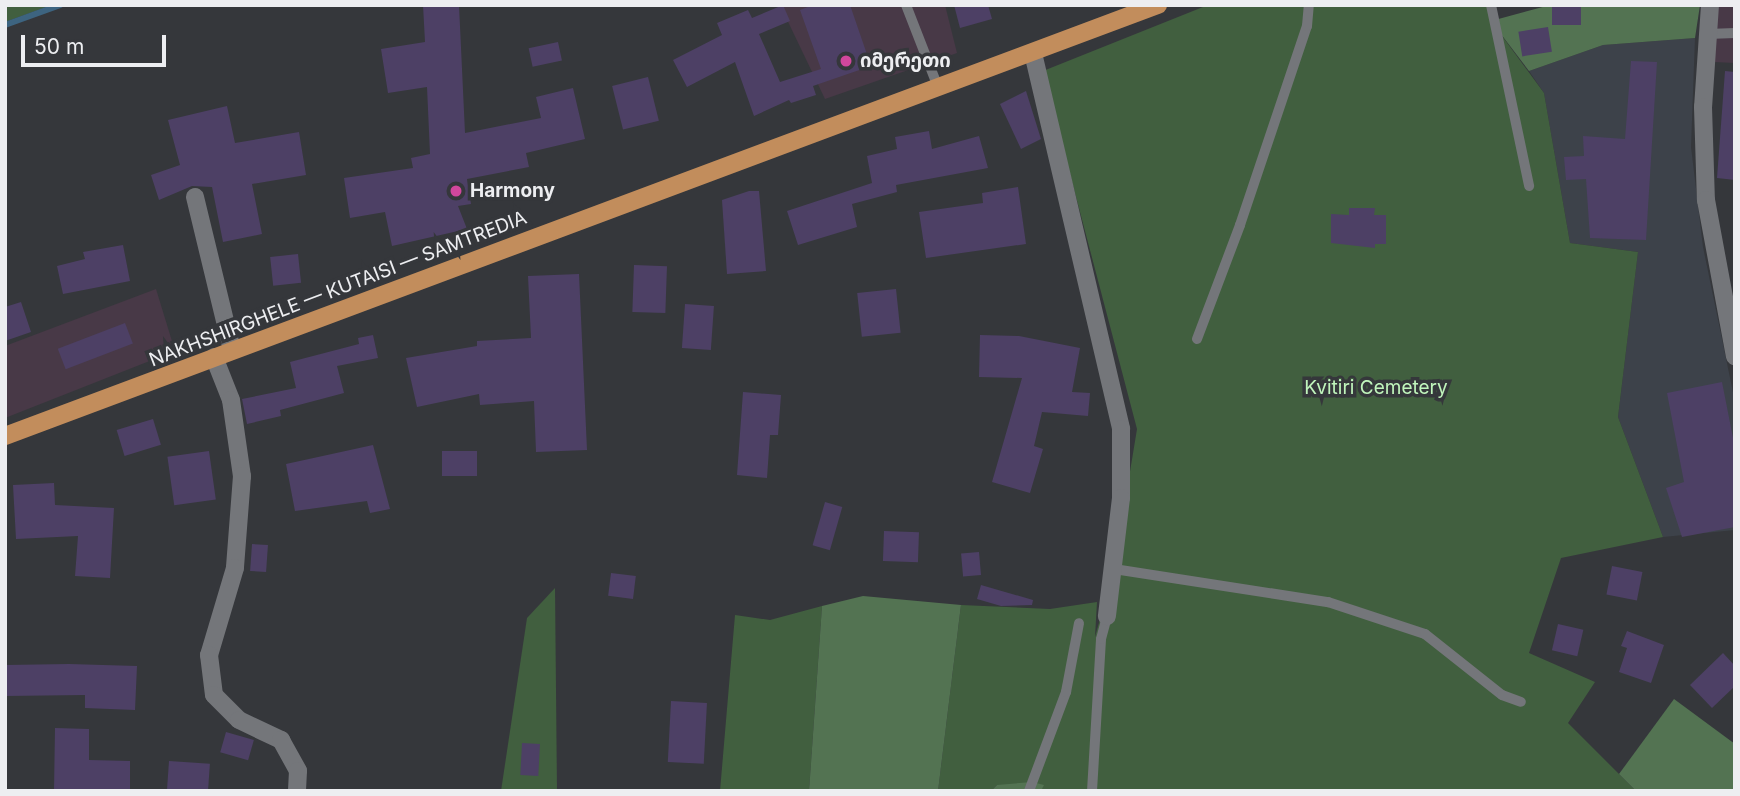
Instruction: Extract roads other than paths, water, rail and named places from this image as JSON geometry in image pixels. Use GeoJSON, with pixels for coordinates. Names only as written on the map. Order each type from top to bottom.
{"type":"FeatureCollection","features":[{"type":"Feature","properties":{"kind":"main road","name":"NAKHSHIRGHELE — KUTAISI — SAMTREDIA"},"geometry":{"type":"LineString","coordinates":[[5,436],[1158,5]]}},
{"type":"Feature","properties":{"kind":"street"},"geometry":{"type":"LineString","coordinates":[[1710,5],[1703,150],[1726,265],[1735,356]]}},
{"type":"Feature","properties":{"kind":"street"},"geometry":{"type":"LineString","coordinates":[[1033,53],[1121,429],[1114,569],[1107,617]]}},
{"type":"Feature","properties":{"kind":"street"},"geometry":{"type":"LineString","coordinates":[[195,197],[232,350]]}},
{"type":"Feature","properties":{"kind":"street"},"geometry":{"type":"LineString","coordinates":[[214,357],[231,400],[242,476],[235,568],[209,655],[214,695],[239,720],[281,740],[298,771],[298,791]]}},
{"type":"Feature","properties":{"kind":"lane"},"geometry":{"type":"LineString","coordinates":[[906,5],[938,87]]}},
{"type":"Feature","properties":{"kind":"lane"},"geometry":{"type":"LineString","coordinates":[[1197,339],[1245,212],[1307,26],[1309,5]]}},
{"type":"Feature","properties":{"kind":"lane"},"geometry":{"type":"LineString","coordinates":[[1491,5],[1530,186]]}},
{"type":"Feature","properties":{"kind":"lane"},"geometry":{"type":"LineString","coordinates":[[1708,34],[1735,33]]}},
{"type":"Feature","properties":{"kind":"lane"},"geometry":{"type":"LineString","coordinates":[[1114,569],[1340,606],[1424,634],[1502,695],[1521,702]]}},
{"type":"Feature","properties":{"kind":"lane"},"geometry":{"type":"LineString","coordinates":[[1093,791],[1101,639],[1107,617]]}},
{"type":"Feature","properties":{"kind":"lane"},"geometry":{"type":"LineString","coordinates":[[1029,791],[1066,692],[1079,623]]}},
{"type":"Feature","properties":{"kind":"waterway"},"geometry":{"type":"LineString","coordinates":[[5,25],[60,5]]}},
{"type":"Feature","properties":{"kind":"place","name":"იმერეთი"},"geometry":{"type":"Point","coordinates":[846,61]}},
{"type":"Feature","properties":{"kind":"place","name":"Harmony"},"geometry":{"type":"Point","coordinates":[456,191]}},
{"type":"Feature","properties":{"kind":"park label","name":"Kvitiri Cemetery"},"geometry":{"type":"Point","coordinates":[1376,388]}}]}
